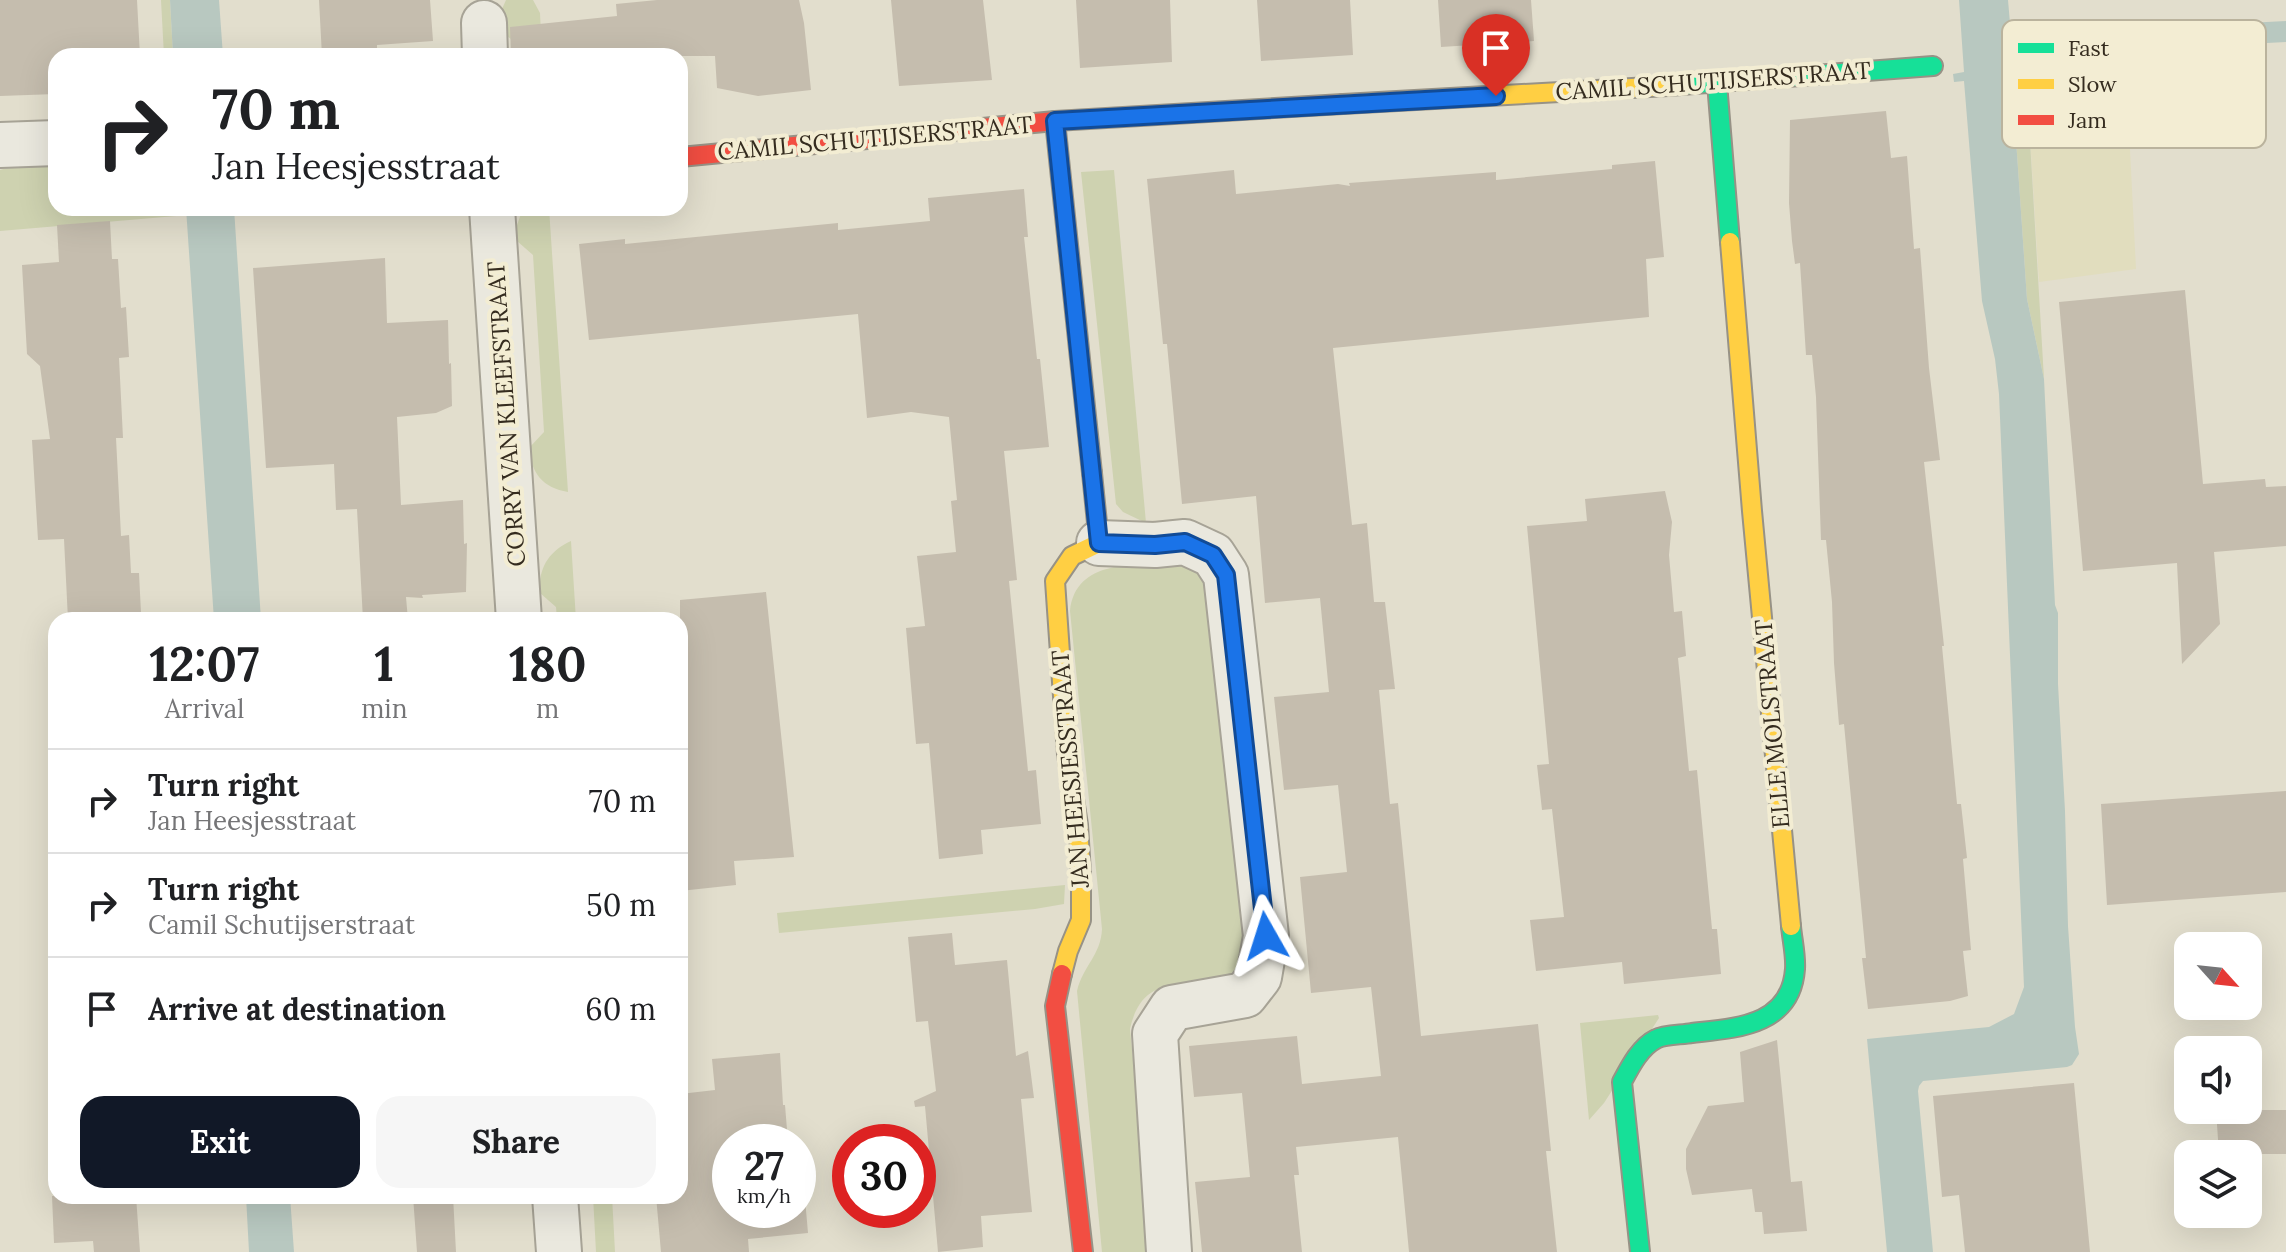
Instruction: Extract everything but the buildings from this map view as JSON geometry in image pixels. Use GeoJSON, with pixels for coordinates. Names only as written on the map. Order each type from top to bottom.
{"type":"FeatureCollection","features":[{"type":"Feature","properties":{"kind":"street","name":"CAMIL SCHUTIJSERSTRAAT"},"geometry":{"type":"LineString","coordinates":[[688,156],[1055,121],[1717,83],[1933,66]]}},
{"type":"Feature","properties":{"kind":"street","name":"ELLE MOLSTRAAT"},"geometry":{"type":"LineString","coordinates":[[1640,1252],[1622,1082],[1631,1065],[1657,1038],[1742,1027],[1767,1018],[1788,996],[1795,969],[1717,83]]}},
{"type":"Feature","properties":{"kind":"street"},"geometry":{"type":"LineString","coordinates":[[1055,121],[1099,543],[1155,545],[1185,542],[1213,555],[1226,575],[1266,936],[1259,977],[1245,995],[1172,1008],[1155,1034],[1169,1252]]}},
{"type":"Feature","properties":{"kind":"street"},"geometry":{"type":"LineString","coordinates":[[0,145],[48,143]]}},
{"type":"Feature","properties":{"kind":"street","name":"CORRY VAN KLEEFSTRAAT"},"geometry":{"type":"LineString","coordinates":[[493,216],[518,612]]}},
{"type":"Feature","properties":{"kind":"street","name":"JAN HEESJESSTRAAT"},"geometry":{"type":"LineString","coordinates":[[1083,1252],[1055,1006],[1068,951],[1081,920],[1081,874],[1078,825],[1067,754],[1055,581],[1072,556],[1099,543]]}},
{"type":"Feature","properties":{"kind":"street"},"geometry":{"type":"LineString","coordinates":[[556,1204],[559,1252]]}},
{"type":"Feature","properties":{"kind":"shaded area"},"geometry":{"type":"Polygon","coordinates":[[[170,0],[219,0],[222,48],[173,48],[170,0]]]}},
{"type":"Feature","properties":{"kind":"shaded area"},"geometry":{"type":"Polygon","coordinates":[[[1959,0],[2008,0],[2010,20],[2002,20],[2002,148],[2017,148],[2027,299],[2044,379],[2055,605],[2058,613],[2068,926],[2079,1054],[2067,1067],[1923,1081],[1918,1091],[1933,1252],[1887,1252],[1867,1039],[1989,1027],[2014,1014],[2024,987],[1999,394],[1982,301],[1964,81],[1954,82],[1953,74],[1964,72],[1959,0]]]}},
{"type":"Feature","properties":{"kind":"shaded area"},"geometry":{"type":"Polygon","coordinates":[[[2286,21],[2286,42],[2266,43],[2266,22],[2286,21]]]}},
{"type":"Feature","properties":{"kind":"shaded area"},"geometry":{"type":"Polygon","coordinates":[[[2031,148],[2130,148],[2136,269],[2039,282],[2031,148]]]}},
{"type":"Feature","properties":{"kind":"shaded area"},"geometry":{"type":"Polygon","coordinates":[[[187,216],[235,216],[260,612],[213,612],[187,216]]]}},
{"type":"Feature","properties":{"kind":"shaded area"},"geometry":{"type":"Polygon","coordinates":[[[246,1204],[291,1204],[294,1252],[249,1252],[246,1204]]]}},
{"type":"Feature","properties":{"kind":"green space"},"geometry":{"type":"Polygon","coordinates":[[[161,0],[170,0],[173,48],[164,48],[161,0]]]}},
{"type":"Feature","properties":{"kind":"green space"},"geometry":{"type":"Polygon","coordinates":[[[506,0],[533,0],[540,13],[542,48],[524,48],[503,33],[502,9],[506,0]]]}},
{"type":"Feature","properties":{"kind":"green space"},"geometry":{"type":"Polygon","coordinates":[[[2017,148],[2030,148],[2044,379],[2027,299],[2017,148]]]}},
{"type":"Feature","properties":{"kind":"green space"},"geometry":{"type":"Polygon","coordinates":[[[48,163],[48,216],[176,216],[0,231],[0,170],[17,165],[48,163]]]}},
{"type":"Feature","properties":{"kind":"green space"},"geometry":{"type":"Polygon","coordinates":[[[1114,170],[1146,523],[1123,512],[1116,504],[1081,172],[1114,170]]]}},
{"type":"Feature","properties":{"kind":"green space"},"geometry":{"type":"Polygon","coordinates":[[[520,216],[550,216],[568,492],[545,483],[530,457],[529,448],[544,432],[533,255],[517,241],[516,228],[520,216]]]}},
{"type":"Feature","properties":{"kind":"green space"},"geometry":{"type":"Polygon","coordinates":[[[571,541],[575,612],[556,612],[556,607],[540,593],[543,568],[557,550],[571,541]]]}},
{"type":"Feature","properties":{"kind":"green space"},"geometry":{"type":"Polygon","coordinates":[[[1175,562],[1196,571],[1211,588],[1249,935],[1242,961],[1228,975],[1213,981],[1164,987],[1150,994],[1138,1007],[1130,1029],[1152,1252],[1102,1252],[1077,991],[1099,946],[1102,929],[1070,611],[1075,594],[1083,582],[1095,573],[1126,565],[1175,562]]]}},
{"type":"Feature","properties":{"kind":"green space"},"geometry":{"type":"Polygon","coordinates":[[[1065,885],[1064,904],[1035,909],[779,933],[777,913],[1065,885]]]}},
{"type":"Feature","properties":{"kind":"green space"},"geometry":{"type":"Polygon","coordinates":[[[1658,1015],[1659,1018],[1604,1103],[1589,1120],[1580,1023],[1658,1015]]]}},
{"type":"Feature","properties":{"kind":"green space"},"geometry":{"type":"Polygon","coordinates":[[[593,1204],[612,1204],[615,1252],[596,1252],[593,1204]]]}},
{"type":"Feature","properties":{"kind":"traffic: fast"},"geometry":{"type":"LineString","coordinates":[[1668,86],[1933,66]]}},
{"type":"Feature","properties":{"kind":"traffic: fast"},"geometry":{"type":"LineString","coordinates":[[1717,83],[1730,242]]}},
{"type":"Feature","properties":{"kind":"traffic: fast"},"geometry":{"type":"LineString","coordinates":[[1055,121],[1092,473]]}},
{"type":"Feature","properties":{"kind":"traffic: fast"},"geometry":{"type":"LineString","coordinates":[[1640,1252],[1622,1082],[1640,1052],[1656,1039],[1743,1026],[1772,1013],[1791,988],[1795,969],[1791,926]]}},
{"type":"Feature","properties":{"kind":"traffic: slow"},"geometry":{"type":"LineString","coordinates":[[1343,104],[1668,86]]}},
{"type":"Feature","properties":{"kind":"traffic: slow"},"geometry":{"type":"LineString","coordinates":[[1730,242],[1791,926]]}},
{"type":"Feature","properties":{"kind":"traffic: slow"},"geometry":{"type":"LineString","coordinates":[[1062,974],[1081,920],[1081,874],[1078,825],[1067,754],[1055,581],[1072,556],[1099,543],[1092,473]]}},
{"type":"Feature","properties":{"kind":"traffic: jam"},"geometry":{"type":"LineString","coordinates":[[688,156],[1055,121],[1343,104]]}},
{"type":"Feature","properties":{"kind":"traffic: jam"},"geometry":{"type":"LineString","coordinates":[[1062,974],[1055,1006],[1083,1252]]}},
{"type":"Feature","properties":{"kind":"route"},"geometry":{"type":"LineString","coordinates":[[1266,936],[1226,575],[1213,555],[1185,542],[1155,545],[1099,543],[1055,121],[1496,96]]}}]}
